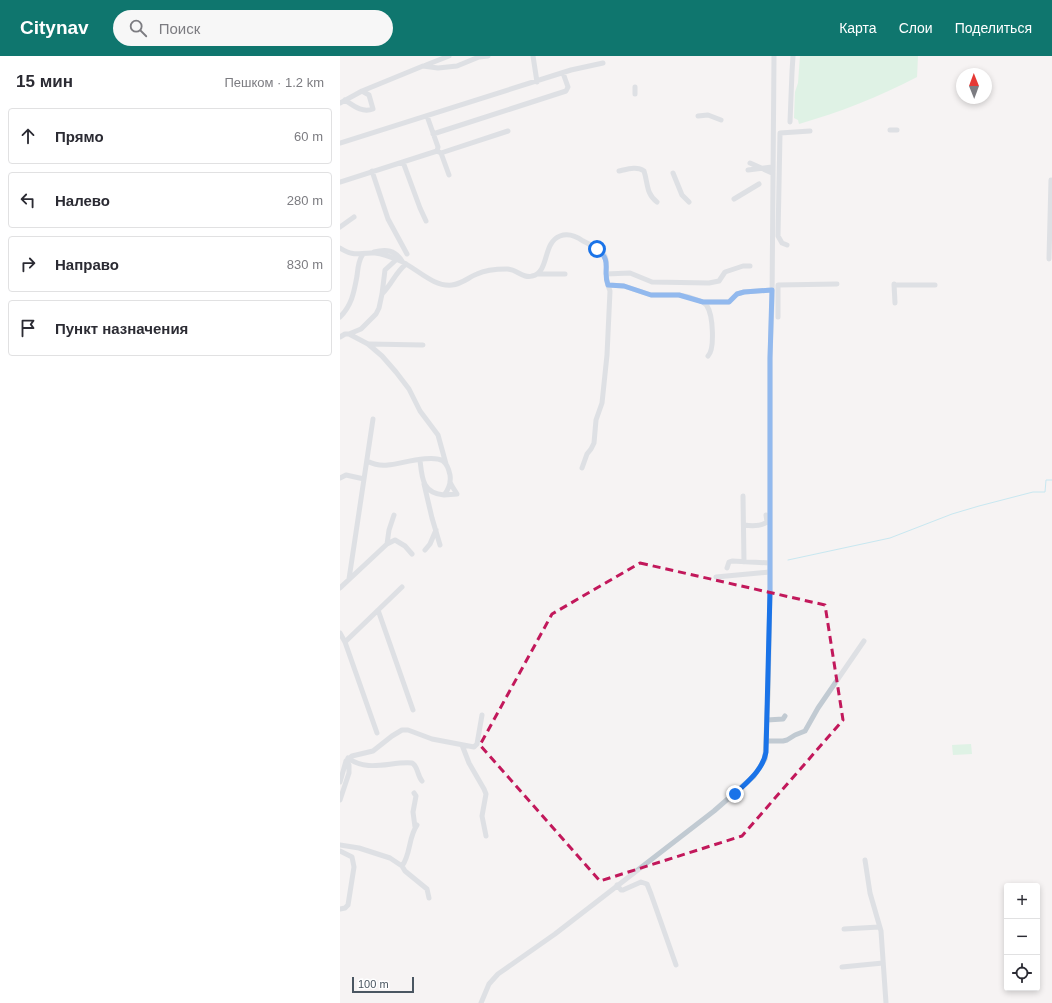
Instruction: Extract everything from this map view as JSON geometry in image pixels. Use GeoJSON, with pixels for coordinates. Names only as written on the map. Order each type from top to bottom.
{"type":"FeatureCollection","features":[{"type":"Feature","properties":{"kind":"street"},"geometry":{"type":"LineString","coordinates":[[340,103],[362,90],[449,56]]}},
{"type":"Feature","properties":{"kind":"street"},"geometry":{"type":"LineString","coordinates":[[423,66],[438,68],[457,66],[479,57],[488,56]]}},
{"type":"Feature","properties":{"kind":"street"},"geometry":{"type":"LineString","coordinates":[[533,56],[537,82]]}},
{"type":"Feature","properties":{"kind":"street"},"geometry":{"type":"LineString","coordinates":[[481,1003],[489,984],[498,974],[555,934],[714,811],[754,776],[765,759],[770,572],[768,521],[774,56]]}},
{"type":"Feature","properties":{"kind":"street"},"geometry":{"type":"LineString","coordinates":[[790,122],[794,56]]}},
{"type":"Feature","properties":{"kind":"street"},"geometry":{"type":"LineString","coordinates":[[340,142],[563,73],[603,63]]}},
{"type":"Feature","properties":{"kind":"street"},"geometry":{"type":"LineString","coordinates":[[433,134],[566,91],[568,87],[563,73]]}},
{"type":"Feature","properties":{"kind":"street"},"geometry":{"type":"LineString","coordinates":[[635,87],[635,94]]}},
{"type":"Feature","properties":{"kind":"street"},"geometry":{"type":"LineString","coordinates":[[345,100],[358,109],[369,111],[373,109],[369,95],[362,90]]}},
{"type":"Feature","properties":{"kind":"street"},"geometry":{"type":"LineString","coordinates":[[427,116],[439,152],[449,175]]}},
{"type":"Feature","properties":{"kind":"street"},"geometry":{"type":"LineString","coordinates":[[698,116],[708,116],[721,120]]}},
{"type":"Feature","properties":{"kind":"street"},"geometry":{"type":"LineString","coordinates":[[890,130],[898,130]]}},
{"type":"Feature","properties":{"kind":"street"},"geometry":{"type":"LineString","coordinates":[[340,182],[508,131]]}},
{"type":"Feature","properties":{"kind":"street"},"geometry":{"type":"LineString","coordinates":[[787,245],[782,243],[778,236],[780,133],[810,131]]}},
{"type":"Feature","properties":{"kind":"street"},"geometry":{"type":"LineString","coordinates":[[402,162],[426,221]]}},
{"type":"Feature","properties":{"kind":"street"},"geometry":{"type":"LineString","coordinates":[[750,162],[772,170]]}},
{"type":"Feature","properties":{"kind":"street"},"geometry":{"type":"LineString","coordinates":[[619,171],[640,168],[644,171],[647,188],[657,202]]}},
{"type":"Feature","properties":{"kind":"street"},"geometry":{"type":"LineString","coordinates":[[748,170],[763,168]]}},
{"type":"Feature","properties":{"kind":"street"},"geometry":{"type":"LineString","coordinates":[[372,172],[388,219],[407,254]]}},
{"type":"Feature","properties":{"kind":"street"},"geometry":{"type":"LineString","coordinates":[[673,173],[682,195],[689,202]]}},
{"type":"Feature","properties":{"kind":"street"},"geometry":{"type":"LineString","coordinates":[[1050,258],[1051,180]]}},
{"type":"Feature","properties":{"kind":"street"},"geometry":{"type":"LineString","coordinates":[[734,199],[759,184]]}},
{"type":"Feature","properties":{"kind":"street"},"geometry":{"type":"LineString","coordinates":[[340,227],[354,217]]}},
{"type":"Feature","properties":{"kind":"street"},"geometry":{"type":"LineString","coordinates":[[538,274],[544,264],[551,243],[555,238],[564,235],[569,235],[582,240],[604,254],[606,261],[606,280],[610,292],[607,355],[602,403],[596,420],[594,443],[587,454],[582,468]]}},
{"type":"Feature","properties":{"kind":"street"},"geometry":{"type":"LineString","coordinates":[[340,248],[354,255],[376,251],[394,252],[401,262],[434,281],[452,285],[484,272],[506,269],[531,277],[538,274],[565,274]]}},
{"type":"Feature","properties":{"kind":"street"},"geometry":{"type":"LineString","coordinates":[[340,317],[350,305],[353,297],[358,264],[365,254]]}},
{"type":"Feature","properties":{"kind":"street"},"geometry":{"type":"LineString","coordinates":[[382,294],[394,280],[401,262]]}},
{"type":"Feature","properties":{"kind":"street"},"geometry":{"type":"LineString","coordinates":[[340,337],[361,329],[376,314],[382,294],[385,270],[401,262]]}},
{"type":"Feature","properties":{"kind":"street"},"geometry":{"type":"LineString","coordinates":[[606,274],[630,273],[652,282],[709,283],[718,281],[725,272],[743,266],[750,266]]}},
{"type":"Feature","properties":{"kind":"street"},"geometry":{"type":"LineString","coordinates":[[778,317],[778,285],[837,284]]}},
{"type":"Feature","properties":{"kind":"street"},"geometry":{"type":"LineString","coordinates":[[895,303],[894,284],[935,285]]}},
{"type":"Feature","properties":{"kind":"street"},"geometry":{"type":"LineString","coordinates":[[608,285],[624,286],[651,295],[679,295],[703,302],[729,302],[737,294],[744,292],[772,290]]}},
{"type":"Feature","properties":{"kind":"street"},"geometry":{"type":"LineString","coordinates":[[703,302],[707,305],[710,313],[712,329],[712,348],[711,354],[708,356]]}},
{"type":"Feature","properties":{"kind":"street"},"geometry":{"type":"LineString","coordinates":[[350,334],[368,344],[382,356],[396,372],[438,435],[449,470],[450,482],[444,495]]}},
{"type":"Feature","properties":{"kind":"street"},"geometry":{"type":"LineString","coordinates":[[368,344],[423,345]]}},
{"type":"Feature","properties":{"kind":"street"},"geometry":{"type":"LineString","coordinates":[[349,579],[373,419]]}},
{"type":"Feature","properties":{"kind":"street"},"geometry":{"type":"LineString","coordinates":[[367,461],[375,464],[387,465],[437,459],[446,464]]}},
{"type":"Feature","properties":{"kind":"street"},"geometry":{"type":"LineString","coordinates":[[420,460],[423,484],[440,545]]}},
{"type":"Feature","properties":{"kind":"street"},"geometry":{"type":"LineString","coordinates":[[341,476],[364,478]]}},
{"type":"Feature","properties":{"kind":"street"},"geometry":{"type":"LineString","coordinates":[[423,484],[432,491],[444,495],[457,494],[450,482]]}},
{"type":"Feature","properties":{"kind":"street"},"geometry":{"type":"LineString","coordinates":[[743,496],[744,562]]}},
{"type":"Feature","properties":{"kind":"street"},"geometry":{"type":"LineString","coordinates":[[387,544],[394,515]]}},
{"type":"Feature","properties":{"kind":"street"},"geometry":{"type":"LineString","coordinates":[[766,515],[768,521]]}},
{"type":"Feature","properties":{"kind":"street"},"geometry":{"type":"LineString","coordinates":[[744,526],[758,526],[768,521]]}},
{"type":"Feature","properties":{"kind":"street"},"geometry":{"type":"LineString","coordinates":[[425,550],[436,530]]}},
{"type":"Feature","properties":{"kind":"street"},"geometry":{"type":"LineString","coordinates":[[388,537],[405,546],[412,554]]}},
{"type":"Feature","properties":{"kind":"street"},"geometry":{"type":"LineString","coordinates":[[340,588],[387,544],[395,540]]}},
{"type":"Feature","properties":{"kind":"street"},"geometry":{"type":"LineString","coordinates":[[727,568],[729,562],[770,563]]}},
{"type":"Feature","properties":{"kind":"street"},"geometry":{"type":"LineString","coordinates":[[716,577],[770,572]]}},
{"type":"Feature","properties":{"kind":"street"},"geometry":{"type":"LineString","coordinates":[[345,642],[402,587]]}},
{"type":"Feature","properties":{"kind":"street"},"geometry":{"type":"LineString","coordinates":[[378,610],[413,710]]}},
{"type":"Feature","properties":{"kind":"street"},"geometry":{"type":"LineString","coordinates":[[340,633],[345,642],[377,733]]}},
{"type":"Feature","properties":{"kind":"street"},"geometry":{"type":"LineString","coordinates":[[766,741],[787,740],[805,731],[835,682],[864,641]]}},
{"type":"Feature","properties":{"kind":"street"},"geometry":{"type":"LineString","coordinates":[[340,782],[347,760],[352,756],[373,751],[402,730],[408,730],[432,739],[469,747],[476,747],[482,715]]}},
{"type":"Feature","properties":{"kind":"street"},"geometry":{"type":"LineString","coordinates":[[767,720],[781,720],[785,716]]}},
{"type":"Feature","properties":{"kind":"street"},"geometry":{"type":"LineString","coordinates":[[462,745],[469,763],[486,794],[482,816],[486,836]]}},
{"type":"Feature","properties":{"kind":"street"},"geometry":{"type":"LineString","coordinates":[[347,760],[370,766],[412,762],[416,765],[419,777],[422,781]]}},
{"type":"Feature","properties":{"kind":"street"},"geometry":{"type":"LineString","coordinates":[[340,800],[349,773],[349,765],[347,760]]}},
{"type":"Feature","properties":{"kind":"street"},"geometry":{"type":"LineString","coordinates":[[402,866],[406,859],[411,836],[416,826],[413,812],[416,796],[414,793]]}},
{"type":"Feature","properties":{"kind":"street"},"geometry":{"type":"LineString","coordinates":[[340,845],[359,848],[390,858],[402,866],[405,871],[427,889],[429,898]]}},
{"type":"Feature","properties":{"kind":"street"},"geometry":{"type":"LineString","coordinates":[[340,851],[352,857],[354,867],[348,905],[340,909]]}},
{"type":"Feature","properties":{"kind":"street"},"geometry":{"type":"LineString","coordinates":[[865,860],[870,893],[881,931],[886,1003]]}},
{"type":"Feature","properties":{"kind":"street"},"geometry":{"type":"LineString","coordinates":[[617,885],[621,890],[623,890],[640,882],[647,884],[676,965]]}},
{"type":"Feature","properties":{"kind":"street"},"geometry":{"type":"LineString","coordinates":[[844,929],[879,927]]}},
{"type":"Feature","properties":{"kind":"street"},"geometry":{"type":"LineString","coordinates":[[842,967],[883,963]]}},
{"type":"Feature","properties":{"kind":"highlighted area"},"geometry":{"type":"Polygon","coordinates":[[[640,563],[825,605],[843,720],[742,836],[600,881],[480,745],[552,614],[640,563]]]}},
{"type":"Feature","properties":{"kind":"green space"},"geometry":{"type":"Polygon","coordinates":[[[800,56],[918,56],[917,77],[859,104],[799,124],[798,120],[794,118],[795,92],[798,83],[800,56]]]}},
{"type":"Feature","properties":{"kind":"green space"},"geometry":{"type":"Polygon","coordinates":[[[971,744],[972,754],[953,755],[952,745],[971,744]]]}},
{"type":"Feature","properties":{"kind":"waterway"},"geometry":{"type":"LineString","coordinates":[[788,560],[890,538],[952,514],[1033,492],[1045,492],[1046,480],[1052,480]]}},
{"type":"Feature","properties":{"kind":"route"},"geometry":{"type":"LineString","coordinates":[[597,249],[604,254],[606,261],[606,280],[608,285],[624,286],[645,294],[679,295],[703,302],[729,302],[737,294],[744,292],[752,290],[772,290],[770,358],[770,591],[766,752],[765,759],[754,776],[735,794]]}}]}
